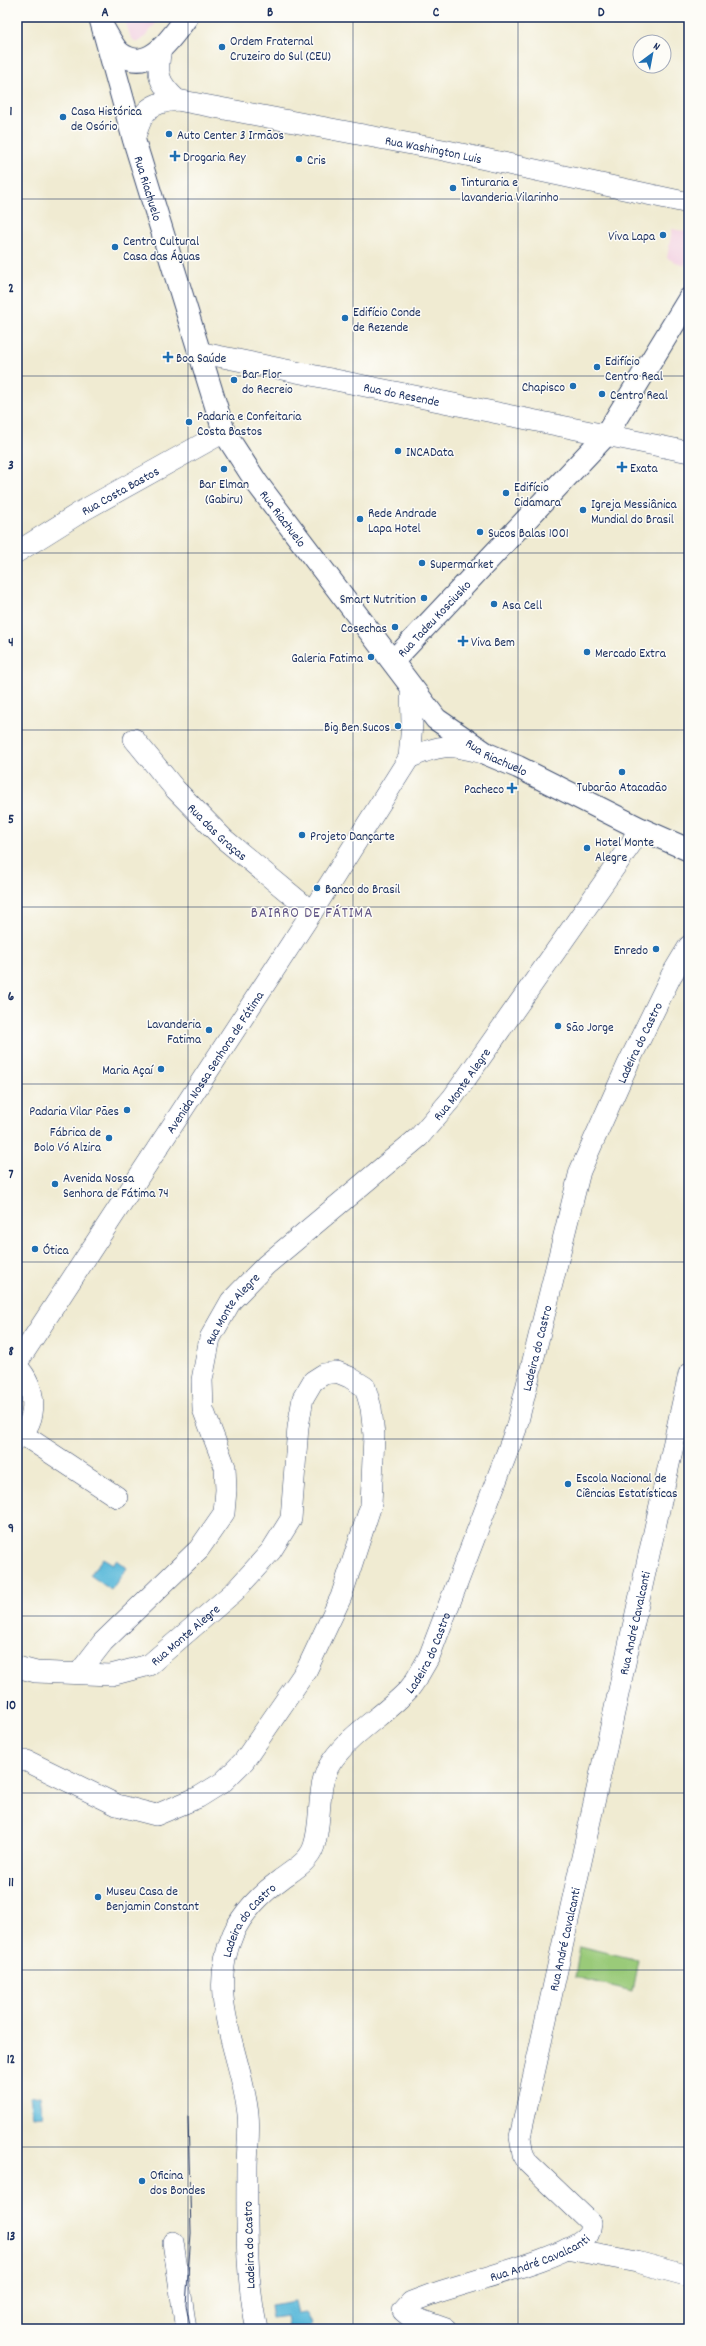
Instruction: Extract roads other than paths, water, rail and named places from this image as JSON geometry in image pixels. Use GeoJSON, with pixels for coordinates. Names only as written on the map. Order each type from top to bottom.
{"type":"FeatureCollection","features":[{"type":"Feature","properties":{"kind":"main road"},"geometry":{"type":"LineString","coordinates":[[102,24],[121,54],[136,59],[150,58],[161,49],[187,17]]}},
{"type":"Feature","properties":{"kind":"main road","name":"Rua Riachuelo"},"geometry":{"type":"LineString","coordinates":[[102,24],[134,140],[198,352],[224,432],[285,522],[436,719],[487,754],[518,767],[639,828],[689,850]]}},
{"type":"Feature","properties":{"kind":"main road","name":"Rua Tadeu Kosciusko"},"geometry":{"type":"LineString","coordinates":[[393,661],[606,435],[689,299]]}},
{"type":"Feature","properties":{"kind":"street"},"geometry":{"type":"LineString","coordinates":[[161,49],[157,68],[161,81],[165,90],[177,100]]}},
{"type":"Feature","properties":{"kind":"street","name":"Rua Washington Luis"},"geometry":{"type":"LineString","coordinates":[[134,140],[141,118],[151,106],[177,100],[443,150],[689,203]]}},
{"type":"Feature","properties":{"kind":"street","name":"Rua do Resende"},"geometry":{"type":"LineString","coordinates":[[198,352],[689,452]]}},
{"type":"Feature","properties":{"kind":"street","name":"Rua Costa Bastos"},"geometry":{"type":"LineString","coordinates":[[17,552],[84,510],[224,432]]}},
{"type":"Feature","properties":{"kind":"street","name":"Avenida Nossa Senhora de Fátima"},"geometry":{"type":"LineString","coordinates":[[17,1363],[312,912],[409,758],[412,724],[411,686]]}},
{"type":"Feature","properties":{"kind":"street","name":"Rua das Graças"},"geometry":{"type":"LineString","coordinates":[[134,739],[175,789],[224,839],[312,912]]}},
{"type":"Feature","properties":{"kind":"street"},"geometry":{"type":"LineString","coordinates":[[409,758],[425,751],[455,746],[487,754]]}},
{"type":"Feature","properties":{"kind":"street","name":"Rua Monte Alegre"},"geometry":{"type":"LineString","coordinates":[[79,1673],[103,1642],[199,1549],[224,1513],[226,1490],[225,1467],[203,1409],[202,1380],[210,1338],[231,1301],[266,1265],[419,1137],[453,1097],[631,844],[639,828]]}},
{"type":"Feature","properties":{"kind":"street","name":"Ladeira do Castro"},"geometry":{"type":"LineString","coordinates":[[257,2329],[248,2275],[248,2116],[243,2083],[232,2050],[222,1998],[222,1978],[227,1950],[234,1933],[263,1894],[310,1855],[314,1845],[323,1782],[330,1762],[347,1742],[409,1689],[429,1657],[516,1429],[580,1171],[628,1064],[671,976],[689,946]]}},
{"type":"Feature","properties":{"kind":"street"},"geometry":{"type":"LineString","coordinates":[[17,1366],[25,1375],[31,1388],[33,1402],[31,1416],[19,1437],[117,1497]]}},
{"type":"Feature","properties":{"kind":"street","name":"Rua Monte Alegre"},"geometry":{"type":"LineString","coordinates":[[17,1761],[26,1761],[117,1805],[156,1815],[198,1797],[223,1782],[244,1761],[307,1669],[341,1598],[371,1504],[374,1435],[371,1408],[365,1387],[350,1377],[337,1372],[324,1374],[313,1381],[303,1398],[298,1428],[292,1519],[271,1551],[235,1591],[149,1665],[112,1675],[79,1673]]}},
{"type":"Feature","properties":{"kind":"street","name":"Rua André Cavalcanti"},"geometry":{"type":"LineString","coordinates":[[446,2329],[408,2316],[403,2311],[411,2302],[538,2261],[567,2249],[588,2235],[591,2223],[528,2163],[523,2154],[520,2137],[689,1374]]}},
{"type":"Feature","properties":{"kind":"street"},"geometry":{"type":"LineString","coordinates":[[17,1667],[36,1672],[79,1673]]}},
{"type":"Feature","properties":{"kind":"street"},"geometry":{"type":"LineString","coordinates":[[173,2242],[186,2329]]}},
{"type":"Feature","properties":{"kind":"street"},"geometry":{"type":"LineString","coordinates":[[567,2249],[637,2262],[689,2276]]}},
{"type":"Feature","properties":{"kind":"water"},"geometry":{"type":"Polygon","coordinates":[[[103,1558],[113,1564],[116,1560],[127,1568],[111,1590],[90,1575],[103,1558]]]}},
{"type":"Feature","properties":{"kind":"water"},"geometry":{"type":"Polygon","coordinates":[[[40,2096],[43,2115],[33,2116],[30,2097],[40,2096]]]}},
{"type":"Feature","properties":{"kind":"water"},"geometry":{"type":"Polygon","coordinates":[[[295,2301],[298,2314],[306,2313],[313,2324],[303,2329],[289,2329],[287,2316],[272,2318],[270,2305],[295,2301]]]}},
{"type":"Feature","properties":{"kind":"tram line"},"geometry":{"type":"LineString","coordinates":[[188,2117],[191,2233],[186,2305],[191,2329]]}},
{"type":"Feature","properties":{"kind":"place","name":"Ordem Fraternal Cruzeiro do Sul (CEU)"},"geometry":{"type":"Point","coordinates":[222,47]}},
{"type":"Feature","properties":{"kind":"place","name":"Casa Histórica de Osório"},"geometry":{"type":"Point","coordinates":[63,117]}},
{"type":"Feature","properties":{"kind":"place","name":"Auto Center 3 Irmãos"},"geometry":{"type":"Point","coordinates":[169,134]}},
{"type":"Feature","properties":{"kind":"place","name":"Drogaria Rey"},"geometry":{"type":"Point","coordinates":[175,156]}},
{"type":"Feature","properties":{"kind":"place","name":"Cris"},"geometry":{"type":"Point","coordinates":[299,159]}},
{"type":"Feature","properties":{"kind":"place","name":"Tinturaria e lavanderia Vilarinho"},"geometry":{"type":"Point","coordinates":[453,188]}},
{"type":"Feature","properties":{"kind":"place","name":"Viva Lapa"},"geometry":{"type":"Point","coordinates":[663,235]}},
{"type":"Feature","properties":{"kind":"place","name":"Centro Cultural Casa das Águas"},"geometry":{"type":"Point","coordinates":[115,247]}},
{"type":"Feature","properties":{"kind":"place","name":"Edifício Conde de Rezende"},"geometry":{"type":"Point","coordinates":[345,318]}},
{"type":"Feature","properties":{"kind":"place","name":"Boa Saúde"},"geometry":{"type":"Point","coordinates":[168,357]}},
{"type":"Feature","properties":{"kind":"place","name":"Edifício Centro Real"},"geometry":{"type":"Point","coordinates":[597,367]}},
{"type":"Feature","properties":{"kind":"place","name":"Bar Flor do Recreio"},"geometry":{"type":"Point","coordinates":[234,380]}},
{"type":"Feature","properties":{"kind":"place","name":"Chapisco"},"geometry":{"type":"Point","coordinates":[573,386]}},
{"type":"Feature","properties":{"kind":"place","name":"Centro Real"},"geometry":{"type":"Point","coordinates":[602,394]}},
{"type":"Feature","properties":{"kind":"place","name":"Padaria e Confeitaria Costa Bastos"},"geometry":{"type":"Point","coordinates":[189,422]}},
{"type":"Feature","properties":{"kind":"place","name":"INCAData"},"geometry":{"type":"Point","coordinates":[398,451]}},
{"type":"Feature","properties":{"kind":"place","name":"Exata"},"geometry":{"type":"Point","coordinates":[622,467]}},
{"type":"Feature","properties":{"kind":"place","name":"Bar Elman (Gabiru)"},"geometry":{"type":"Point","coordinates":[224,469]}},
{"type":"Feature","properties":{"kind":"place","name":"Edifício Cidamara"},"geometry":{"type":"Point","coordinates":[506,493]}},
{"type":"Feature","properties":{"kind":"place","name":"Igreja Messiânica Mundial do Brasil"},"geometry":{"type":"Point","coordinates":[583,510]}},
{"type":"Feature","properties":{"kind":"place","name":"Rede Andrade Lapa Hotel"},"geometry":{"type":"Point","coordinates":[360,519]}},
{"type":"Feature","properties":{"kind":"place","name":"Sucos Balas 1001"},"geometry":{"type":"Point","coordinates":[480,532]}},
{"type":"Feature","properties":{"kind":"place","name":"Supermarket"},"geometry":{"type":"Point","coordinates":[422,563]}},
{"type":"Feature","properties":{"kind":"place","name":"Smart Nutrition"},"geometry":{"type":"Point","coordinates":[424,598]}},
{"type":"Feature","properties":{"kind":"place","name":"Asa Cell"},"geometry":{"type":"Point","coordinates":[494,604]}},
{"type":"Feature","properties":{"kind":"place","name":"Cosechas"},"geometry":{"type":"Point","coordinates":[395,627]}},
{"type":"Feature","properties":{"kind":"place","name":"Viva Bem"},"geometry":{"type":"Point","coordinates":[463,641]}},
{"type":"Feature","properties":{"kind":"place","name":"Mercado Extra"},"geometry":{"type":"Point","coordinates":[587,652]}},
{"type":"Feature","properties":{"kind":"place","name":"Galeria Fatima"},"geometry":{"type":"Point","coordinates":[371,657]}},
{"type":"Feature","properties":{"kind":"place","name":"Big Ben Sucos"},"geometry":{"type":"Point","coordinates":[398,726]}},
{"type":"Feature","properties":{"kind":"place","name":"Tubarão Atacadão"},"geometry":{"type":"Point","coordinates":[622,772]}},
{"type":"Feature","properties":{"kind":"place","name":"Pacheco"},"geometry":{"type":"Point","coordinates":[512,788]}},
{"type":"Feature","properties":{"kind":"place","name":"Projeto Dançarte"},"geometry":{"type":"Point","coordinates":[302,835]}},
{"type":"Feature","properties":{"kind":"place","name":"Hotel Monte Alegre"},"geometry":{"type":"Point","coordinates":[587,848]}},
{"type":"Feature","properties":{"kind":"place","name":"Banco do Brasil"},"geometry":{"type":"Point","coordinates":[317,888]}},
{"type":"Feature","properties":{"kind":"place","name":"Enredo"},"geometry":{"type":"Point","coordinates":[656,949]}},
{"type":"Feature","properties":{"kind":"place","name":"São Jorge"},"geometry":{"type":"Point","coordinates":[558,1026]}},
{"type":"Feature","properties":{"kind":"place","name":"Lavanderia Fatima"},"geometry":{"type":"Point","coordinates":[209,1030]}},
{"type":"Feature","properties":{"kind":"place","name":"Maria Açaí"},"geometry":{"type":"Point","coordinates":[161,1069]}},
{"type":"Feature","properties":{"kind":"place","name":"Padaria Vilar Pães"},"geometry":{"type":"Point","coordinates":[127,1110]}},
{"type":"Feature","properties":{"kind":"place","name":"Fábrica de Bolo Vó Alzira"},"geometry":{"type":"Point","coordinates":[109,1138]}},
{"type":"Feature","properties":{"kind":"place","name":"Avenida Nossa Senhora de Fátima 74"},"geometry":{"type":"Point","coordinates":[55,1184]}},
{"type":"Feature","properties":{"kind":"place","name":"Ótica"},"geometry":{"type":"Point","coordinates":[35,1249]}},
{"type":"Feature","properties":{"kind":"place","name":"Escola Nacional de Ciências Estatísticas"},"geometry":{"type":"Point","coordinates":[568,1484]}},
{"type":"Feature","properties":{"kind":"place","name":"Museu Casa de Benjamin Constant"},"geometry":{"type":"Point","coordinates":[98,1897]}},
{"type":"Feature","properties":{"kind":"place","name":"Oficina dos Bondes"},"geometry":{"type":"Point","coordinates":[142,2181]}},
{"type":"Feature","properties":{"kind":"district","name":"BAIRRO DE FÁTIMA"},"geometry":{"type":"Point","coordinates":[312,912]}}]}
